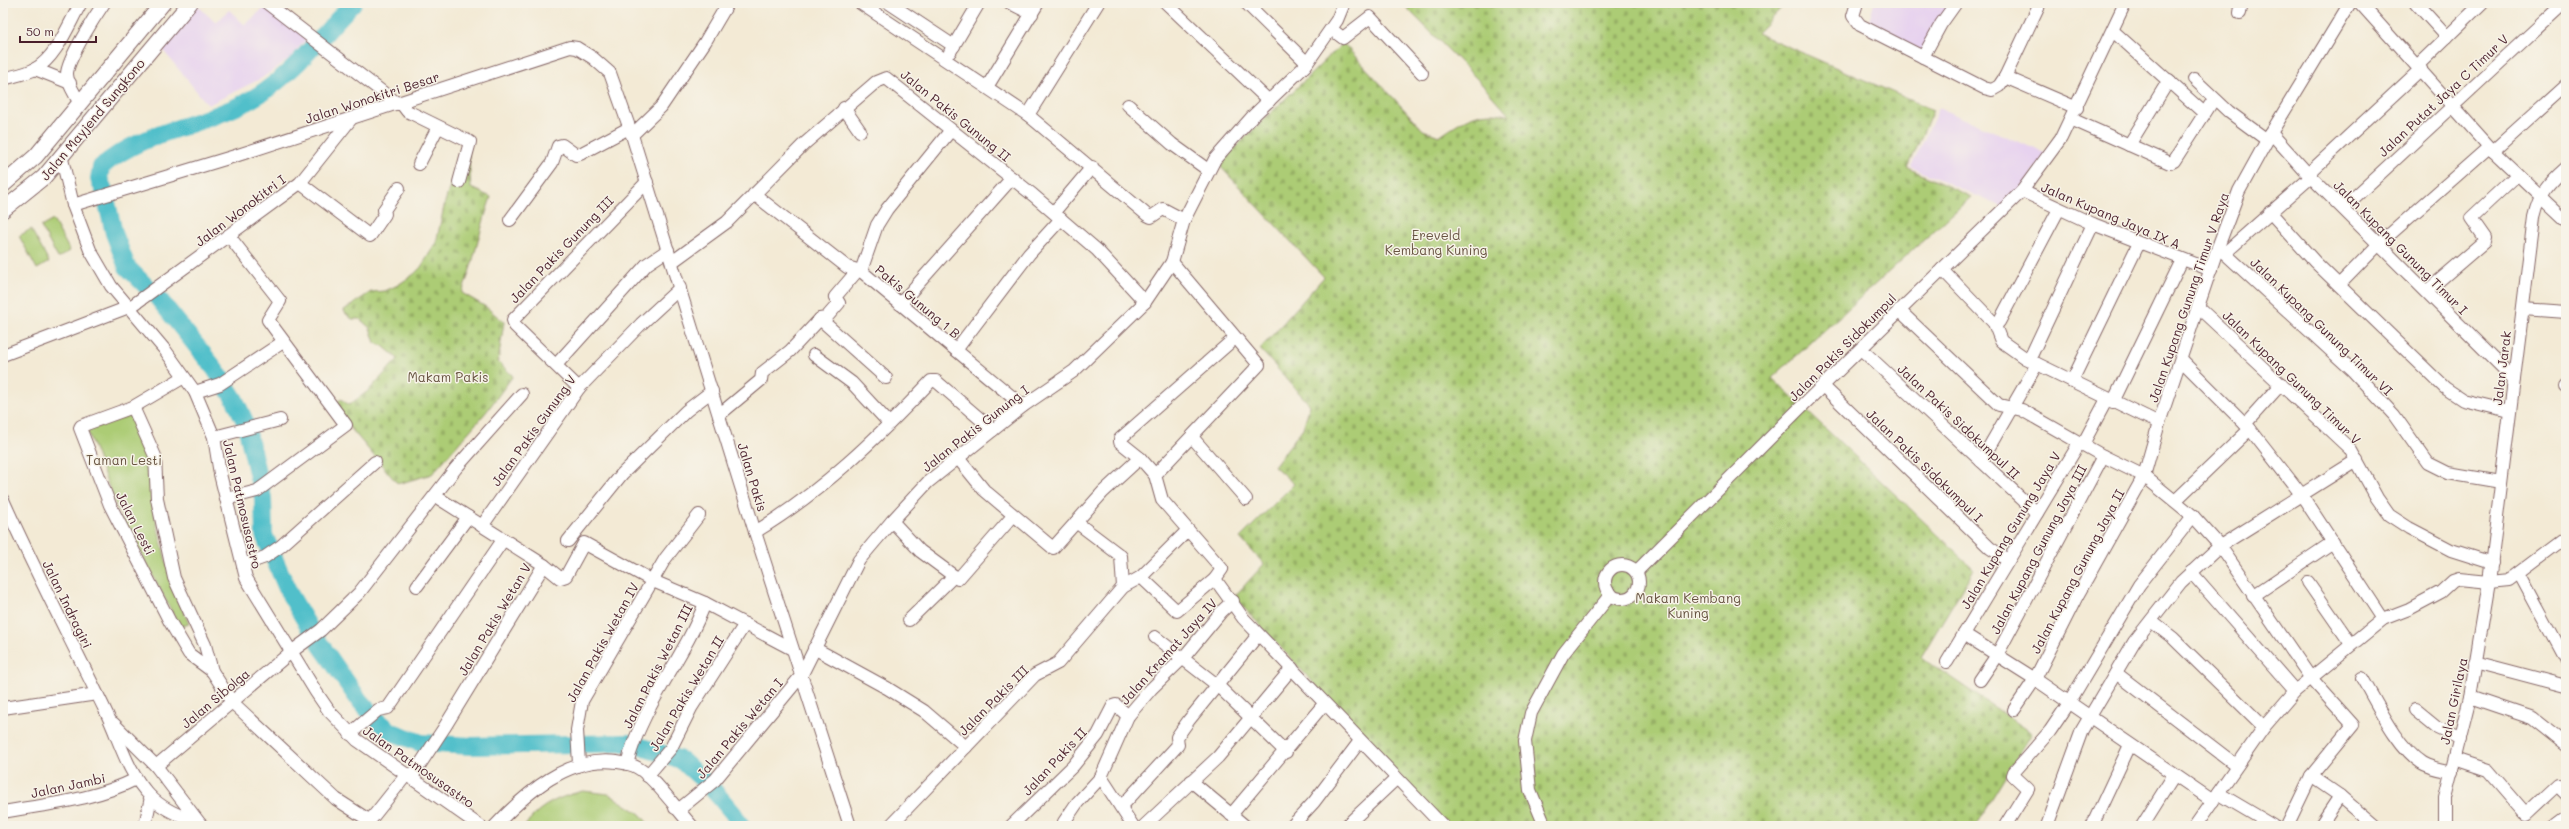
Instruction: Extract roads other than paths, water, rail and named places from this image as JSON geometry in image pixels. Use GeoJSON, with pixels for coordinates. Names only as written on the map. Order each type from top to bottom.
{"type":"FeatureCollection","features":[{"type":"Feature","properties":{"kind":"main road","name":"Jalan Mayjend Sungkono"},"geometry":{"type":"LineString","coordinates":[[3,185],[36,156],[79,102],[163,3]]}},
{"type":"Feature","properties":{"kind":"main road","name":"Jalan Mayjend Sungkono"},"geometry":{"type":"LineString","coordinates":[[3,210],[44,177],[190,3]]}},
{"type":"Feature","properties":{"kind":"street"},"geometry":{"type":"LineString","coordinates":[[3,79],[36,69],[56,47],[81,3]]}},
{"type":"Feature","properties":{"kind":"street"},"geometry":{"type":"LineString","coordinates":[[79,102],[67,76],[70,64],[91,23],[104,3]]}},
{"type":"Feature","properties":{"kind":"street"},"geometry":{"type":"LineString","coordinates":[[267,3],[407,110],[470,142],[459,182]]}},
{"type":"Feature","properties":{"kind":"street"},"geometry":{"type":"LineString","coordinates":[[510,220],[552,163],[558,146],[562,145],[576,155],[580,154],[630,131],[661,107],[705,42],[728,3]]}},
{"type":"Feature","properties":{"kind":"street"},"geometry":{"type":"LineString","coordinates":[[860,3],[946,59],[1028,116],[1092,167],[1147,215],[1151,217],[1157,215],[1163,209],[1184,220]]}},
{"type":"Feature","properties":{"kind":"street"},"geometry":{"type":"LineString","coordinates":[[889,3],[954,46]]}},
{"type":"Feature","properties":{"kind":"street"},"geometry":{"type":"LineString","coordinates":[[946,59],[979,3]]}},
{"type":"Feature","properties":{"kind":"street"},"geometry":{"type":"LineString","coordinates":[[1010,3],[1032,14]]}},
{"type":"Feature","properties":{"kind":"street"},"geometry":{"type":"LineString","coordinates":[[987,87],[1038,3]]}},
{"type":"Feature","properties":{"kind":"street"},"geometry":{"type":"LineString","coordinates":[[1028,116],[1098,3]]}},
{"type":"Feature","properties":{"kind":"street"},"geometry":{"type":"LineString","coordinates":[[1166,3],[1268,101]]}},
{"type":"Feature","properties":{"kind":"street"},"geometry":{"type":"LineString","coordinates":[[1246,3],[1307,63]]}},
{"type":"Feature","properties":{"kind":"street","name":"Jalan Pakis Gunung I"},"geometry":{"type":"LineString","coordinates":[[801,676],[860,560],[892,520],[928,482],[1023,406],[1074,371],[1145,302],[1172,262],[1184,220],[1208,170],[1222,150],[1268,101],[1307,63],[1331,29],[1344,3]]}},
{"type":"Feature","properties":{"kind":"street"},"geometry":{"type":"LineString","coordinates":[[1858,3],[1852,14],[1856,22],[1989,90],[1996,89],[2005,78],[2040,3]]}},
{"type":"Feature","properties":{"kind":"street"},"geometry":{"type":"LineString","coordinates":[[1923,57],[1941,24],[1956,3]]}},
{"type":"Feature","properties":{"kind":"street","name":"Jalan Pakis Sidokumpul"},"geometry":{"type":"LineString","coordinates":[[1637,572],[1824,387],[1899,310],[2022,191],[2061,138],[2077,108],[2125,3]]}},
{"type":"Feature","properties":{"kind":"street","name":"Jalan Kupang Gunung Timur V Raya"},"geometry":{"type":"LineString","coordinates":[[2144,476],[2159,423],[2211,270],[2221,250],[2239,191],[2269,136],[2350,3]]}},
{"type":"Feature","properties":{"kind":"street"},"geometry":{"type":"LineString","coordinates":[[2360,3],[2491,149],[2566,220]]}},
{"type":"Feature","properties":{"kind":"street"},"geometry":{"type":"LineString","coordinates":[[2416,3],[2446,37]]}},
{"type":"Feature","properties":{"kind":"street"},"geometry":{"type":"LineString","coordinates":[[2221,250],[2270,212],[2419,67],[2446,37],[2482,3]]}},
{"type":"Feature","properties":{"kind":"street","name":"Jalan Putat Jaya C Timur V"},"geometry":{"type":"LineString","coordinates":[[2343,208],[2452,105],[2564,3]]}},
{"type":"Feature","properties":{"kind":"street"},"geometry":{"type":"LineString","coordinates":[[1331,29],[1343,38],[1369,17],[1422,73]]}},
{"type":"Feature","properties":{"kind":"street"},"geometry":{"type":"LineString","coordinates":[[2113,31],[2204,113]]}},
{"type":"Feature","properties":{"kind":"street","name":"Jalan Wonokitri Besar"},"geometry":{"type":"LineString","coordinates":[[73,205],[115,194],[400,104],[570,47],[577,48],[606,67],[610,73],[630,131]]}},
{"type":"Feature","properties":{"kind":"street"},"geometry":{"type":"LineString","coordinates":[[36,69],[70,83]]}},
{"type":"Feature","properties":{"kind":"street","name":"Jalan Pakis Gunung II"},"geometry":{"type":"LineString","coordinates":[[672,262],[719,228],[803,145],[844,108],[876,82],[886,78],[1012,178],[1097,250],[1145,302]]}},
{"type":"Feature","properties":{"kind":"street"},"geometry":{"type":"LineString","coordinates":[[2005,78],[2077,108]]}},
{"type":"Feature","properties":{"kind":"street","name":"Jalan Kupang Gunung Timur I"},"geometry":{"type":"LineString","coordinates":[[2194,79],[2214,99],[2269,136],[2427,291],[2514,379]]}},
{"type":"Feature","properties":{"kind":"street"},"geometry":{"type":"LineString","coordinates":[[2129,145],[2169,80]]}},
{"type":"Feature","properties":{"kind":"street"},"geometry":{"type":"LineString","coordinates":[[2339,285],[2379,244],[2566,85]]}},
{"type":"Feature","properties":{"kind":"street"},"geometry":{"type":"LineString","coordinates":[[2071,119],[2170,163],[2174,160],[2214,99]]}},
{"type":"Feature","properties":{"kind":"street"},"geometry":{"type":"LineString","coordinates":[[1128,105],[1172,144],[1208,170]]}},
{"type":"Feature","properties":{"kind":"street"},"geometry":{"type":"LineString","coordinates":[[844,108],[860,131]]}},
{"type":"Feature","properties":{"kind":"street","name":"Jalan Wonokitri I"},"geometry":{"type":"LineString","coordinates":[[3,355],[129,308],[148,296],[300,183],[351,119]]}},
{"type":"Feature","properties":{"kind":"street"},"geometry":{"type":"LineString","coordinates":[[419,164],[438,127]]}},
{"type":"Feature","properties":{"kind":"street"},"geometry":{"type":"LineString","coordinates":[[719,415],[761,380],[762,373],[790,351],[820,319],[826,318],[838,304],[836,296],[859,271],[875,231],[884,214],[951,130]]}},
{"type":"Feature","properties":{"kind":"street","name":"Jalan Pakis"},"geometry":{"type":"LineString","coordinates":[[630,131],[792,649],[850,826]]}},
{"type":"Feature","properties":{"kind":"street","name":"Jalan Patmosusastro"},"geometry":{"type":"LineString","coordinates":[[62,155],[73,205],[90,250],[111,286],[195,392],[214,437],[226,499],[246,578],[291,652],[329,711],[350,734],[480,826]]}},
{"type":"Feature","properties":{"kind":"street"},"geometry":{"type":"LineString","coordinates":[[956,350],[1029,254],[1092,167]]}},
{"type":"Feature","properties":{"kind":"street","name":"Jalan Jarak"},"geometry":{"type":"LineString","coordinates":[[2490,582],[2509,411],[2534,216],[2540,195],[2566,168]]}},
{"type":"Feature","properties":{"kind":"street"},"geometry":{"type":"LineString","coordinates":[[2427,291],[2484,242],[2485,238],[2471,218],[2517,175]]}},
{"type":"Feature","properties":{"kind":"street"},"geometry":{"type":"LineString","coordinates":[[900,304],[1012,178]]}},
{"type":"Feature","properties":{"kind":"street","name":"Jalan Pakis Gunung III"},"geometry":{"type":"LineString","coordinates":[[579,388],[515,326],[513,320],[647,182]]}},
{"type":"Feature","properties":{"kind":"street"},"geometry":{"type":"LineString","coordinates":[[300,183],[370,236],[385,214],[384,210],[399,188]]}},
{"type":"Feature","properties":{"kind":"street","name":"Jalan Kupang Jaya IX A"},"geometry":{"type":"LineString","coordinates":[[2022,191],[2093,224],[2182,260],[2211,270]]}},
{"type":"Feature","properties":{"kind":"street","name":"Pakis Gunung 1 B"},"geometry":{"type":"LineString","coordinates":[[754,194],[848,267],[859,271],[1023,406]]}},
{"type":"Feature","properties":{"kind":"street"},"geometry":{"type":"LineString","coordinates":[[1994,324],[1999,322],[2059,209]]}},
{"type":"Feature","properties":{"kind":"street"},"geometry":{"type":"LineString","coordinates":[[2270,212],[2339,285],[2453,394],[2470,403],[2509,411]]}},
{"type":"Feature","properties":{"kind":"street"},"geometry":{"type":"LineString","coordinates":[[1981,461],[2013,407],[2093,224]]}},
{"type":"Feature","properties":{"kind":"street"},"geometry":{"type":"LineString","coordinates":[[226,499],[257,491],[346,425],[283,342],[268,319],[280,301],[229,236]]}},
{"type":"Feature","properties":{"kind":"street"},"geometry":{"type":"LineString","coordinates":[[2072,381],[2139,243]]}},
{"type":"Feature","properties":{"kind":"street"},"geometry":{"type":"LineString","coordinates":[[556,365],[647,264],[668,250]]}},
{"type":"Feature","properties":{"kind":"street","name":"Jalan Kupang Gunung Timur VI"},"geometry":{"type":"LineString","coordinates":[[2221,250],[2352,370],[2394,415],[2428,463],[2448,474],[2501,482]]}},
{"type":"Feature","properties":{"kind":"street","name":"Jalan Kupang Gunung Jaya V"},"geometry":{"type":"LineString","coordinates":[[1947,662],[2008,560],[2110,400],[2182,260]]}},
{"type":"Feature","properties":{"kind":"street"},"geometry":{"type":"LineString","coordinates":[[1155,475],[1259,365],[1172,262]]}},
{"type":"Feature","properties":{"kind":"street"},"geometry":{"type":"LineString","coordinates":[[1942,269],[1994,324],[2001,341],[2034,361],[2072,381],[2159,423]]}},
{"type":"Feature","properties":{"kind":"street","name":"Jalan Pakis Gunung V"},"geometry":{"type":"LineString","coordinates":[[482,526],[579,388],[640,324],[680,288]]}},
{"type":"Feature","properties":{"kind":"street","name":"Jalan Kupang Gunung Timur V"},"geometry":{"type":"LineString","coordinates":[[2199,308],[2350,449],[2377,498],[2389,515],[2409,528],[2451,550],[2492,563]]}},
{"type":"Feature","properties":{"kind":"street"},"geometry":{"type":"LineString","coordinates":[[2522,308],[2566,312]]}},
{"type":"Feature","properties":{"kind":"street"},"geometry":{"type":"LineString","coordinates":[[1899,310],[1999,405],[2006,408],[2013,407],[2082,443],[2103,456],[2144,476],[2192,516],[2220,546],[2310,677],[2353,725],[2311,776],[2287,826]]}},
{"type":"Feature","properties":{"kind":"street"},"geometry":{"type":"LineString","coordinates":[[820,319],[886,378]]}},
{"type":"Feature","properties":{"kind":"street"},"geometry":{"type":"LineString","coordinates":[[1235,338],[1120,439],[1120,442],[1140,458],[1155,475],[1162,500],[1219,574],[1243,618],[1396,779],[1436,824]]}},
{"type":"Feature","properties":{"kind":"street"},"geometry":{"type":"LineString","coordinates":[[195,392],[225,381],[283,342]]}},
{"type":"Feature","properties":{"kind":"street","name":"Jalan Pakis Sidokumpul II"},"geometry":{"type":"LineString","coordinates":[[1861,349],[2038,513]]}},
{"type":"Feature","properties":{"kind":"street"},"geometry":{"type":"LineString","coordinates":[[814,355],[852,383],[889,423]]}},
{"type":"Feature","properties":{"kind":"street"},"geometry":{"type":"LineString","coordinates":[[2181,360],[2248,426],[2301,494],[2383,619]]}},
{"type":"Feature","properties":{"kind":"street","name":"Jalan Lesti"},"geometry":{"type":"LineString","coordinates":[[184,377],[133,407],[81,426],[80,431],[110,505],[170,622],[189,654],[212,670]]}},
{"type":"Feature","properties":{"kind":"street"},"geometry":{"type":"LineString","coordinates":[[755,532],[786,513],[834,476],[934,380],[993,430]]}},
{"type":"Feature","properties":{"kind":"street"},"geometry":{"type":"LineString","coordinates":[[2174,501],[2248,426],[2281,384]]}},
{"type":"Feature","properties":{"kind":"street","name":"Jalan Pakis Sidokumpul I"},"geometry":{"type":"LineString","coordinates":[[1824,387],[1990,548],[2008,560]]}},
{"type":"Feature","properties":{"kind":"street"},"geometry":{"type":"LineString","coordinates":[[712,391],[686,411],[622,474],[571,538],[584,543],[653,581],[705,603],[792,649]]}},
{"type":"Feature","properties":{"kind":"street","name":"Jalan Sibolga"},"geometry":{"type":"LineString","coordinates":[[156,766],[291,652],[321,630],[359,593],[435,496],[522,394]]}},
{"type":"Feature","properties":{"kind":"street","name":"Jalan Lesti"},"geometry":{"type":"LineString","coordinates":[[133,407],[155,456],[157,498],[174,578],[205,645],[212,670],[232,702],[336,799],[367,819],[372,818],[409,776]]}},
{"type":"Feature","properties":{"kind":"street"},"geometry":{"type":"LineString","coordinates":[[214,437],[280,420]]}},
{"type":"Feature","properties":{"kind":"street"},"geometry":{"type":"LineString","coordinates":[[1192,437],[1246,499]]}},
{"type":"Feature","properties":{"kind":"street","name":"Jalan Kupang Gunung Jaya III"},"geometry":{"type":"LineString","coordinates":[[1980,680],[1997,655],[2103,456]]}},
{"type":"Feature","properties":{"kind":"street"},"geometry":{"type":"LineString","coordinates":[[958,458],[984,490],[1053,548],[1104,492],[1140,458]]}},
{"type":"Feature","properties":{"kind":"street"},"geometry":{"type":"LineString","coordinates":[[2047,826],[2082,730],[2116,673],[2151,621],[2180,582],[2220,546],[2357,460]]}},
{"type":"Feature","properties":{"kind":"street"},"geometry":{"type":"LineString","coordinates":[[243,565],[265,557],[280,546],[375,462]]}},
{"type":"Feature","properties":{"kind":"street","name":"Jalan Kupang Gunung Jaya II"},"geometry":{"type":"LineString","coordinates":[[2014,710],[2035,679],[2077,596],[2144,476]]}},
{"type":"Feature","properties":{"kind":"street"},"geometry":{"type":"LineString","coordinates":[[435,496],[544,565]]}},
{"type":"Feature","properties":{"kind":"street","name":"Jalan Indragiri"},"geometry":{"type":"LineString","coordinates":[[3,500],[110,720],[126,761],[136,778],[151,797],[165,808],[202,826]]}},
{"type":"Feature","properties":{"kind":"street","name":"Jalan Pakis Wetan IV"},"geometry":{"type":"LineString","coordinates":[[579,764],[577,730],[582,702],[665,559],[699,514]]}},
{"type":"Feature","properties":{"kind":"street"},"geometry":{"type":"LineString","coordinates":[[892,520],[920,551],[954,576],[960,578],[1014,516]]}},
{"type":"Feature","properties":{"kind":"street"},"geometry":{"type":"LineString","coordinates":[[2005,826],[2028,789],[2014,772],[2050,731],[2069,703],[2138,585],[2192,516]]}},
{"type":"Feature","properties":{"kind":"street"},"geometry":{"type":"LineString","coordinates":[[417,586],[468,517]]}},
{"type":"Feature","properties":{"kind":"street"},"geometry":{"type":"LineString","coordinates":[[1076,522],[1120,555],[1122,587]]}},
{"type":"Feature","properties":{"kind":"street","name":"Jalan Pakis III"},"geometry":{"type":"LineString","coordinates":[[890,826],[1035,675],[1058,663],[1122,587],[1141,577],[1187,531]]}},
{"type":"Feature","properties":{"kind":"street"},"geometry":{"type":"LineString","coordinates":[[350,734],[374,712],[388,708],[503,540]]}},
{"type":"Feature","properties":{"kind":"street"},"geometry":{"type":"LineString","coordinates":[[2253,596],[2333,542]]}},
{"type":"Feature","properties":{"kind":"street","name":"Jalan Pakis Wetan V"},"geometry":{"type":"LineString","coordinates":[[409,776],[438,738],[544,565],[563,578],[584,543]]}},
{"type":"Feature","properties":{"kind":"street"},"geometry":{"type":"LineString","coordinates":[[2195,826],[2216,797],[2236,765],[2264,727],[2295,691],[2310,677],[2383,619],[2415,606],[2441,592],[2453,581],[2490,582],[2509,580],[2564,544]]}},
{"type":"Feature","properties":{"kind":"street"},"geometry":{"type":"LineString","coordinates":[[1623,565],[1637,572],[1638,587],[1634,594],[1627,598],[1618,598],[1611,594],[1605,586],[1611,570],[1623,565]]}},
{"type":"Feature","properties":{"kind":"street"},"geometry":{"type":"LineString","coordinates":[[2191,572],[2295,691]]}},
{"type":"Feature","properties":{"kind":"street"},"geometry":{"type":"LineString","coordinates":[[2519,573],[2566,660]]}},
{"type":"Feature","properties":{"kind":"street"},"geometry":{"type":"LineString","coordinates":[[1141,577],[1177,611],[1219,574]]}},
{"type":"Feature","properties":{"kind":"street"},"geometry":{"type":"LineString","coordinates":[[909,620],[954,576]]}},
{"type":"Feature","properties":{"kind":"street"},"geometry":{"type":"LineString","coordinates":[[2308,582],[2351,644]]}},
{"type":"Feature","properties":{"kind":"street","name":"Jalan Girilaya"},"geometry":{"type":"LineString","coordinates":[[2442,824],[2445,797],[2470,697],[2490,582]]}},
{"type":"Feature","properties":{"kind":"street"},"geometry":{"type":"LineString","coordinates":[[1545,826],[1530,790],[1525,741],[1531,713],[1563,654],[1611,594]]}},
{"type":"Feature","properties":{"kind":"street","name":"Jalan Kramat Jaya IV"},"geometry":{"type":"LineString","coordinates":[[1066,824],[1077,803],[1101,777],[1128,716],[1151,689],[1184,658],[1222,611],[1233,602]]}},
{"type":"Feature","properties":{"kind":"street","name":"Jalan Pakis Wetan III"},"geometry":{"type":"LineString","coordinates":[[628,764],[636,736],[705,603]]}},
{"type":"Feature","properties":{"kind":"street"},"geometry":{"type":"LineString","coordinates":[[2151,621],[2174,638],[2264,727]]}},
{"type":"Feature","properties":{"kind":"street","name":"Jalan Pakis Wetan II"},"geometry":{"type":"LineString","coordinates":[[647,776],[668,753],[691,708],[745,624]]}},
{"type":"Feature","properties":{"kind":"street"},"geometry":{"type":"LineString","coordinates":[[1964,634],[2035,679],[2174,775],[2274,826]]}},
{"type":"Feature","properties":{"kind":"street"},"geometry":{"type":"LineString","coordinates":[[1121,807],[1178,745],[1178,736],[1258,635]]}},
{"type":"Feature","properties":{"kind":"street"},"geometry":{"type":"LineString","coordinates":[[1155,636],[1217,685],[1286,752]]}},
{"type":"Feature","properties":{"kind":"street"},"geometry":{"type":"LineString","coordinates":[[814,648],[887,688],[924,711],[966,747]]}},
{"type":"Feature","properties":{"kind":"street"},"geometry":{"type":"LineString","coordinates":[[2476,662],[2566,686]]}},
{"type":"Feature","properties":{"kind":"street"},"geometry":{"type":"LineString","coordinates":[[1144,826],[1218,757],[1292,668]]}},
{"type":"Feature","properties":{"kind":"street"},"geometry":{"type":"LineString","coordinates":[[2116,673],[2236,765]]}},
{"type":"Feature","properties":{"kind":"street","name":"Jalan Pakis Wetan I"},"geometry":{"type":"LineString","coordinates":[[676,808],[682,807],[711,784],[801,676]]}},
{"type":"Feature","properties":{"kind":"street"},"geometry":{"type":"LineString","coordinates":[[2362,678],[2400,740],[2412,753],[2423,763],[2452,772]]}},
{"type":"Feature","properties":{"kind":"street"},"geometry":{"type":"LineString","coordinates":[[3,708],[97,694]]}},
{"type":"Feature","properties":{"kind":"street"},"geometry":{"type":"LineString","coordinates":[[2470,697],[2532,718],[2566,745]]}},
{"type":"Feature","properties":{"kind":"street"},"geometry":{"type":"LineString","coordinates":[[1230,816],[1286,752],[1324,704]]}},
{"type":"Feature","properties":{"kind":"street","name":"Jalan Pakis II"},"geometry":{"type":"LineString","coordinates":[[1011,826],[1073,766],[1098,736],[1113,706],[1116,705],[1128,716]]}},
{"type":"Feature","properties":{"kind":"street"},"geometry":{"type":"LineString","coordinates":[[2415,710],[2437,728],[2460,739]]}},
{"type":"Feature","properties":{"kind":"street","name":"Jalan Indragiri"},"geometry":{"type":"LineString","coordinates":[[110,720],[156,766],[202,826]]}},
{"type":"Feature","properties":{"kind":"street"},"geometry":{"type":"LineString","coordinates":[[1292,826],[1314,802],[1360,741]]}},
{"type":"Feature","properties":{"kind":"street"},"geometry":{"type":"LineString","coordinates":[[2092,826],[2130,745]]}},
{"type":"Feature","properties":{"kind":"street"},"geometry":{"type":"LineString","coordinates":[[2455,759],[2488,770],[2501,787],[2508,790],[2526,814],[2557,785],[2566,794]]}},
{"type":"Feature","properties":{"kind":"street"},"geometry":{"type":"LineString","coordinates":[[495,826],[518,802],[552,778],[579,764],[610,761],[628,764],[639,768],[692,826]]}},
{"type":"Feature","properties":{"kind":"street"},"geometry":{"type":"LineString","coordinates":[[2142,826],[2174,775]]}},
{"type":"Feature","properties":{"kind":"street"},"geometry":{"type":"LineString","coordinates":[[2311,776],[2340,796],[2375,826]]}},
{"type":"Feature","properties":{"kind":"street"},"geometry":{"type":"LineString","coordinates":[[1101,777],[1133,826]]}},
{"type":"Feature","properties":{"kind":"street","name":"Jalan Jambi"},"geometry":{"type":"LineString","coordinates":[[3,812],[92,796],[116,789],[136,778]]}},
{"type":"Feature","properties":{"kind":"street"},"geometry":{"type":"LineString","coordinates":[[1346,826],[1396,779]]}},
{"type":"Feature","properties":{"kind":"street"},"geometry":{"type":"LineString","coordinates":[[1191,782],[1230,816],[1245,826]]}},
{"type":"Feature","properties":{"kind":"street"},"geometry":{"type":"LineString","coordinates":[[2320,826],[2340,796]]}},
{"type":"Feature","properties":{"kind":"street"},"geometry":{"type":"LineString","coordinates":[[145,826],[151,797]]}},
{"type":"Feature","properties":{"kind":"street"},"geometry":{"type":"LineString","coordinates":[[2554,826],[2566,817]]}},
{"type":"Feature","properties":{"kind":"waterway"},"geometry":{"type":"LineString","coordinates":[[247,426],[235,400],[215,369],[158,298],[127,267],[114,233],[104,190],[99,179],[101,167],[118,154],[138,144],[158,135],[241,105],[260,94],[286,74],[309,52],[353,3]]}},
{"type":"Feature","properties":{"kind":"waterway"},"geometry":{"type":"LineString","coordinates":[[247,429],[263,498],[264,535],[289,593],[313,634],[359,700],[377,720],[392,732],[421,743],[471,746],[630,743],[681,760],[709,785],[733,813],[741,826]]}},
{"type":"Feature","properties":{"kind":"park label","name":"Ereveld Kembang Kuning"},"geometry":{"type":"Point","coordinates":[1436,242]}},
{"type":"Feature","properties":{"kind":"park label","name":"Makam Pakis"},"geometry":{"type":"Point","coordinates":[448,376]}},
{"type":"Feature","properties":{"kind":"park label","name":"Taman Lesti"},"geometry":{"type":"Point","coordinates":[124,459]}},
{"type":"Feature","properties":{"kind":"park label","name":"Makam Kembang Kuning"},"geometry":{"type":"Point","coordinates":[1688,604]}}]}
